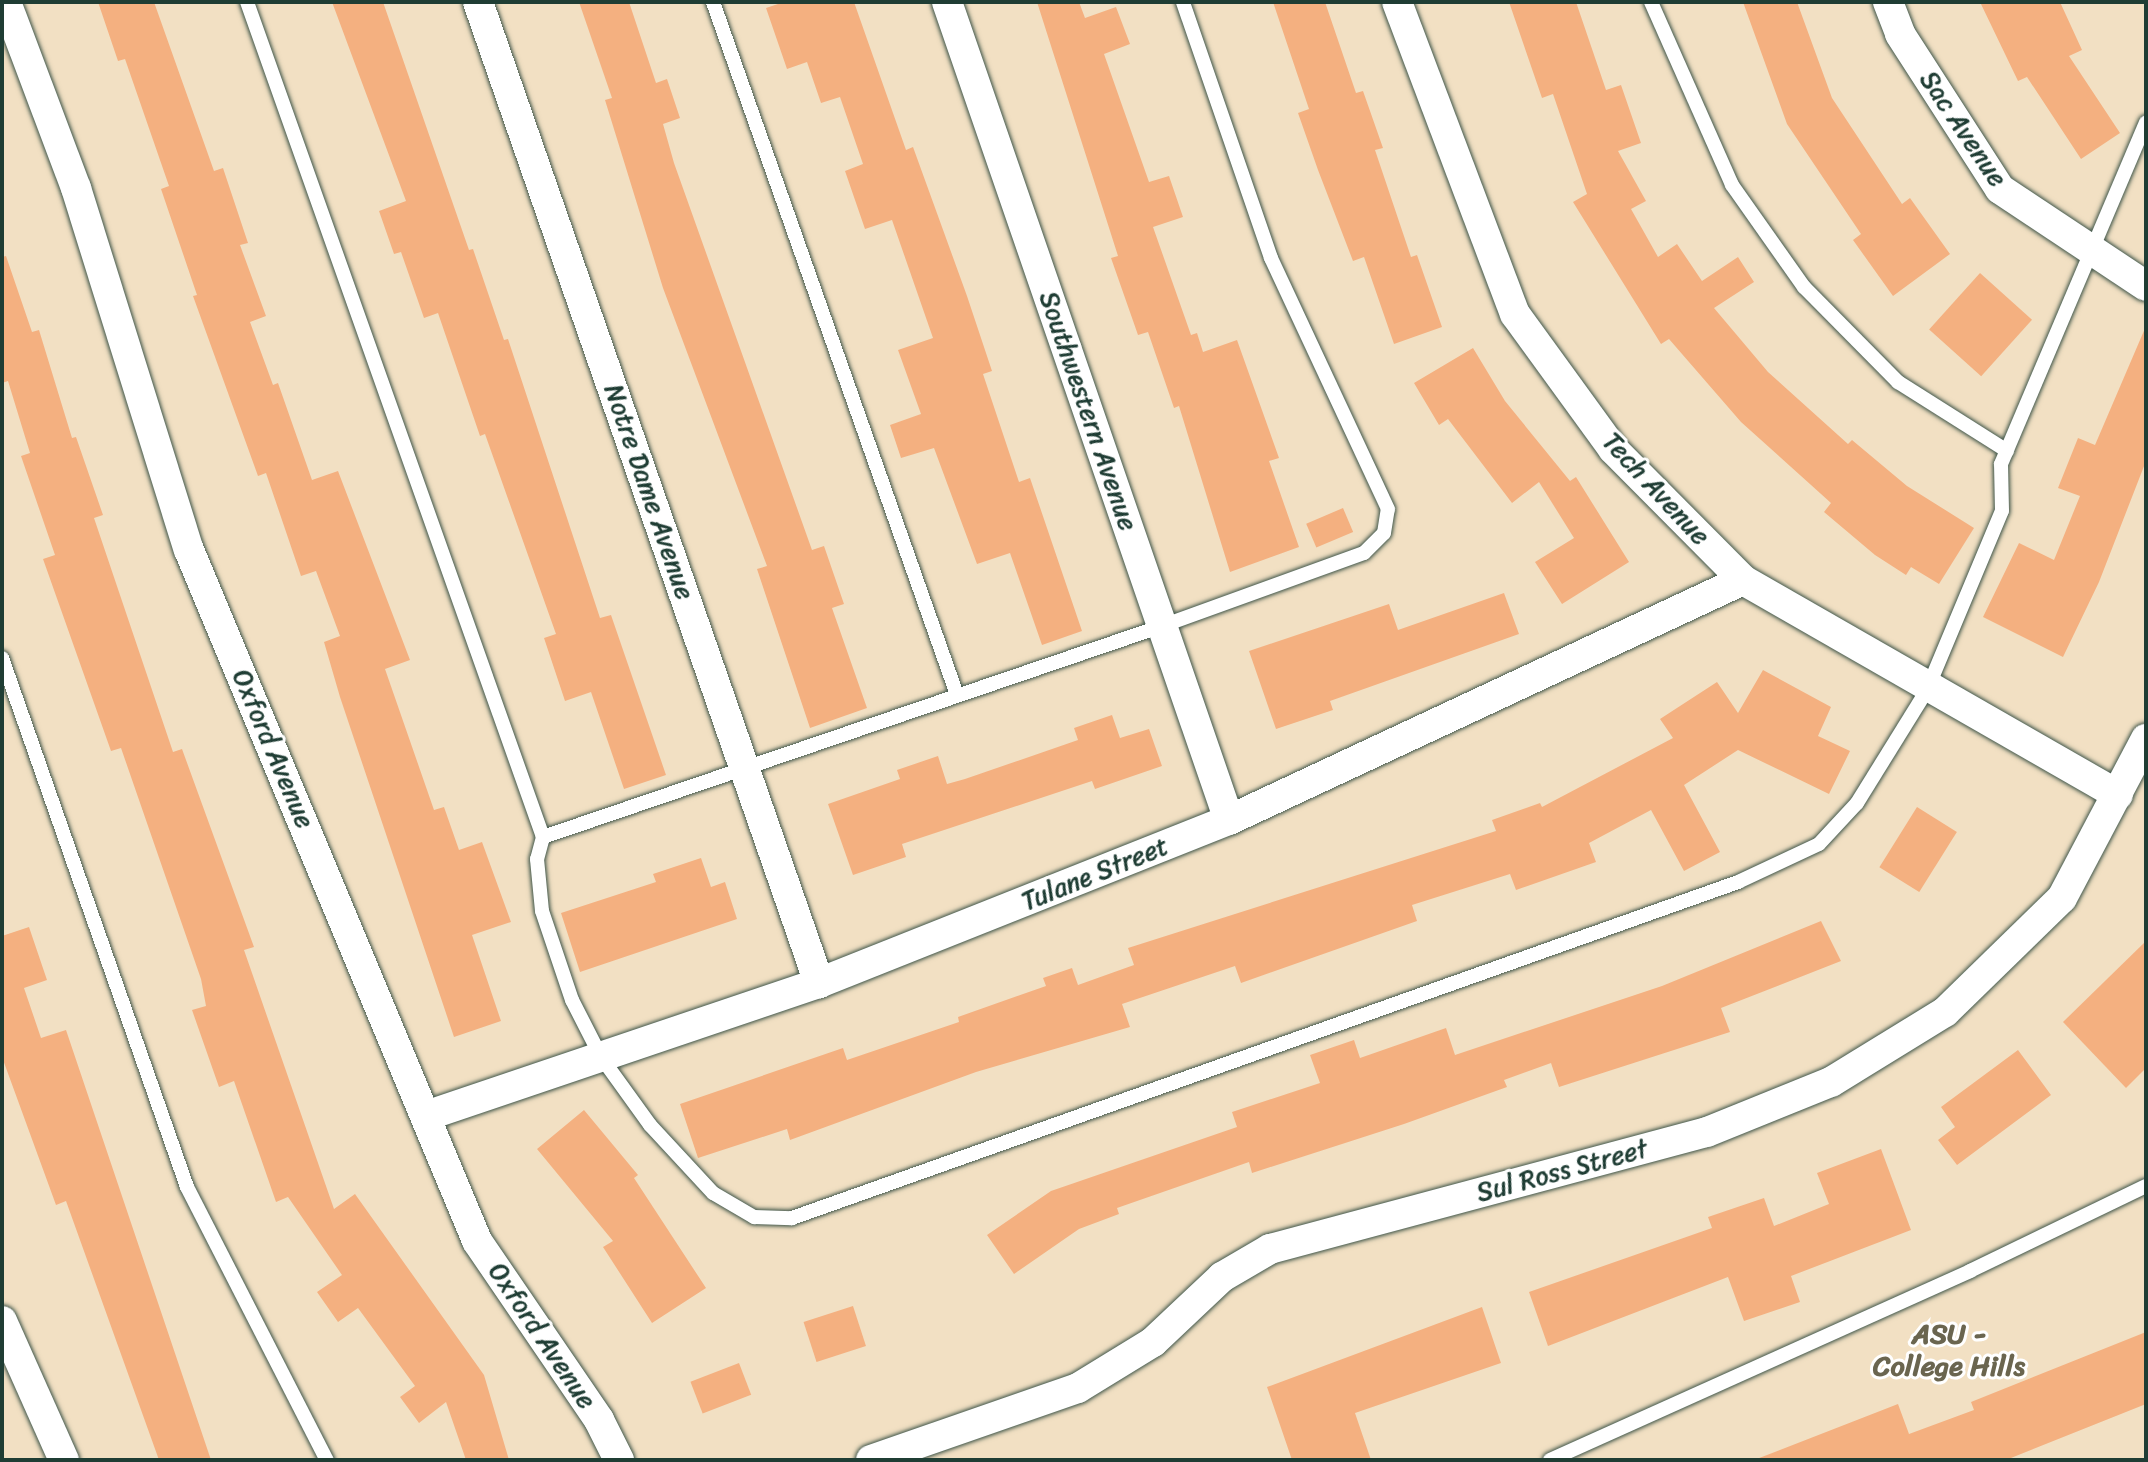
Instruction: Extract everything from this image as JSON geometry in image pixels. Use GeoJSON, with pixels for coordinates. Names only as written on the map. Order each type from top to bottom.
{"type":"FeatureCollection","features":[{"type":"Feature","properties":{"kind":"street","name":"Oxford Avenue"},"geometry":{"type":"LineString","coordinates":[[6,2],[76,188],[189,550],[477,1241],[599,1420],[619,1460]]}},
{"type":"Feature","properties":{"kind":"street","name":"Notre Dame Avenue"},"geometry":{"type":"LineString","coordinates":[[478,2],[819,983]]}},
{"type":"Feature","properties":{"kind":"street","name":"Southwestern Avenue"},"geometry":{"type":"LineString","coordinates":[[947,2],[1229,820]]}},
{"type":"Feature","properties":{"kind":"street","name":"Tech Avenue"},"geometry":{"type":"LineString","coordinates":[[1397,2],[1515,314],[1613,449],[1743,580],[1927,690],[2118,795]]}},
{"type":"Feature","properties":{"kind":"street","name":"Sac Avenue"},"geometry":{"type":"LineString","coordinates":[[1888,2],[1900,34],[2000,189],[2146,286]]}},
{"type":"Feature","properties":{"kind":"street","name":"Tulane Street"},"geometry":{"type":"LineString","coordinates":[[426,1116],[819,983],[1229,820],[1743,580]]}},
{"type":"Feature","properties":{"kind":"street","name":"Sul Ross Street"},"geometry":{"type":"LineString","coordinates":[[871,1460],[1078,1388],[1153,1342],[1222,1277],[1270,1249],[1707,1132],[1831,1082],[1945,1012],[2062,898],[2146,739]]}},
{"type":"Feature","properties":{"kind":"street"},"geometry":{"type":"LineString","coordinates":[[2,1321],[64,1460]]}},
{"type":"Feature","properties":{"kind":"street"},"geometry":{"type":"LineString","coordinates":[[951,1460],[963,1430]]}},
{"type":"Feature","properties":{"kind":"lane"},"geometry":{"type":"LineString","coordinates":[[247,2],[543,837],[537,859],[542,911],[572,1000],[601,1057],[650,1125],[713,1193],[754,1217],[792,1218],[1738,882],[1819,844],[1857,803],[1927,690],[2002,511],[2001,464],[2146,123]]}},
{"type":"Feature","properties":{"kind":"lane"},"geometry":{"type":"LineString","coordinates":[[713,2],[957,695]]}},
{"type":"Feature","properties":{"kind":"lane"},"geometry":{"type":"LineString","coordinates":[[543,837],[1162,626],[1364,553],[1384,533],[1388,509],[1271,258],[1183,2]]}},
{"type":"Feature","properties":{"kind":"lane"},"geometry":{"type":"LineString","coordinates":[[1651,2],[1732,185],[1804,287],[1898,382],[2007,451]]}},
{"type":"Feature","properties":{"kind":"lane"},"geometry":{"type":"LineString","coordinates":[[2,658],[187,1187],[327,1460]]}},
{"type":"Feature","properties":{"kind":"lane"},"geometry":{"type":"LineString","coordinates":[[1550,1460],[1970,1271],[2146,1186]]}},
{"type":"Feature","properties":{"kind":"building"},"geometry":{"type":"Polygon","coordinates":[[[98,2],[154,2],[214,171],[223,168],[248,243],[240,245],[266,316],[250,322],[273,385],[278,383],[312,480],[338,471],[410,660],[385,669],[434,810],[444,807],[459,850],[482,842],[511,922],[472,935],[501,1021],[454,1037],[324,642],[340,636],[316,571],[301,576],[266,473],[258,476],[193,296],[197,295],[161,189],[169,186],[125,59],[118,61],[98,2]]]}},
{"type":"Feature","properties":{"kind":"building"},"geometry":{"type":"Polygon","coordinates":[[[332,2],[383,2],[469,250],[473,249],[504,340],[508,339],[600,618],[611,615],[666,775],[624,789],[591,692],[565,701],[544,638],[556,634],[485,434],[480,436],[438,313],[424,318],[401,252],[394,254],[379,211],[406,201],[332,2]]]}},
{"type":"Feature","properties":{"kind":"building"},"geometry":{"type":"Polygon","coordinates":[[[579,2],[629,2],[656,83],[667,79],[680,118],[663,124],[674,163],[812,550],[824,546],[844,604],[832,608],[867,708],[810,728],[757,569],[767,566],[663,288],[605,100],[612,98],[579,2]]]}},
{"type":"Feature","properties":{"kind":"building"},"geometry":{"type":"Polygon","coordinates":[[[784,2],[854,2],[906,150],[913,147],[967,296],[992,371],[983,374],[1019,482],[1030,478],[1082,631],[1042,645],[1010,553],[977,564],[934,448],[901,458],[890,425],[921,414],[898,350],[933,338],[892,220],[865,229],[845,171],[863,164],[840,97],[821,103],[807,62],[787,69],[766,8],[784,2]]]}},
{"type":"Feature","properties":{"kind":"building"},"geometry":{"type":"Polygon","coordinates":[[[1037,2],[1079,2],[1085,18],[1116,7],[1130,44],[1104,54],[1149,182],[1169,176],[1183,217],[1153,227],[1191,335],[1197,333],[1203,352],[1237,340],[1279,458],[1269,461],[1299,547],[1230,572],[1179,406],[1174,408],[1148,332],[1138,335],[1111,258],[1118,256],[1037,2]]]}},
{"type":"Feature","properties":{"kind":"building"},"geometry":{"type":"Polygon","coordinates":[[[1273,2],[1325,2],[1356,93],[1363,91],[1383,148],[1375,150],[1411,257],[1417,255],[1442,327],[1394,344],[1364,257],[1353,261],[1318,170],[1298,113],[1309,109],[1273,2]]]}},
{"type":"Feature","properties":{"kind":"building"},"geometry":{"type":"Polygon","coordinates":[[[1509,2],[1576,2],[1606,90],[1621,85],[1641,143],[1618,151],[1646,201],[1631,209],[1658,257],[1677,244],[1702,281],[1738,257],[1754,282],[1714,308],[1768,372],[1848,444],[1852,440],[1907,486],[1974,528],[1939,584],[1911,567],[1906,575],[1875,555],[1824,512],[1831,503],[1741,422],[1669,339],[1661,344],[1573,202],[1587,194],[1553,94],[1542,98],[1509,2]]]}},
{"type":"Feature","properties":{"kind":"building"},"geometry":{"type":"Polygon","coordinates":[[[1743,2],[1797,2],[1832,98],[1902,204],[1910,198],[1950,254],[1893,296],[1853,240],[1861,234],[1787,124],[1743,2]]]}},
{"type":"Feature","properties":{"kind":"building"},"geometry":{"type":"Polygon","coordinates":[[[1980,2],[2060,2],[2082,50],[2069,56],[2120,133],[2081,159],[2027,77],[2018,81],[1980,2]]]}},
{"type":"Feature","properties":{"kind":"building"},"geometry":{"type":"Polygon","coordinates":[[[6,256],[32,332],[39,330],[72,438],[76,437],[103,515],[94,518],[173,752],[182,749],[254,947],[244,950],[334,1209],[355,1194],[484,1375],[509,1460],[466,1460],[446,1402],[419,1423],[400,1397],[415,1386],[358,1308],[338,1322],[317,1292],[342,1275],[288,1197],[276,1202],[234,1081],[219,1087],[192,1010],[206,1006],[201,979],[121,748],[111,751],[43,559],[55,555],[21,456],[30,453],[8,381],[2,383],[2,257],[6,256]]]}},
{"type":"Feature","properties":{"kind":"building"},"geometry":{"type":"Polygon","coordinates":[[[1980,273],[2032,320],[1981,376],[1929,329],[1980,273]]]}},
{"type":"Feature","properties":{"kind":"building"},"geometry":{"type":"Polygon","coordinates":[[[2146,326],[2146,461],[2099,582],[2063,657],[1983,617],[2019,543],[2054,560],[2080,496],[2058,488],[2078,438],[2095,445],[2146,326]]]}},
{"type":"Feature","properties":{"kind":"building"},"geometry":{"type":"Polygon","coordinates":[[[1473,348],[1505,401],[1570,481],[1576,477],[1629,562],[1562,604],[1535,562],[1574,538],[1539,482],[1512,503],[1448,419],[1439,425],[1414,383],[1473,348]]]}},
{"type":"Feature","properties":{"kind":"building"},"geometry":{"type":"Polygon","coordinates":[[[1343,508],[1353,532],[1316,548],[1306,524],[1343,508]]]}},
{"type":"Feature","properties":{"kind":"building"},"geometry":{"type":"Polygon","coordinates":[[[1504,593],[1519,634],[1330,701],[1333,710],[1276,729],[1249,651],[1389,604],[1398,630],[1504,593]]]}},
{"type":"Feature","properties":{"kind":"building"},"geometry":{"type":"Polygon","coordinates":[[[1763,670],[1831,707],[1818,736],[1850,751],[1829,794],[1738,750],[1684,785],[1720,852],[1684,871],[1651,810],[1589,843],[1596,862],[1516,890],[1510,874],[1412,905],[1417,921],[1241,983],[1235,966],[1122,1004],[1130,1027],[976,1072],[790,1140],[787,1129],[698,1158],[680,1104],[843,1048],[847,1060],[959,1022],[958,1017],[1046,986],[1043,978],[1072,968],[1078,985],[1134,965],[1128,948],[1496,831],[1492,820],[1540,803],[1542,807],[1673,738],[1660,719],[1717,682],[1738,713],[1763,670]]]}},
{"type":"Feature","properties":{"kind":"building"},"geometry":{"type":"Polygon","coordinates":[[[1112,715],[1120,738],[1149,729],[1162,766],[1095,789],[1092,781],[902,844],[906,857],[853,875],[828,804],[900,779],[897,770],[938,756],[947,784],[965,779],[1078,740],[1074,728],[1112,715]]]}},
{"type":"Feature","properties":{"kind":"building"},"geometry":{"type":"Polygon","coordinates":[[[1917,807],[1957,832],[1919,892],[1879,867],[1917,807]]]}},
{"type":"Feature","properties":{"kind":"building"},"geometry":{"type":"Polygon","coordinates":[[[701,858],[711,887],[725,882],[737,919],[580,972],[561,913],[656,882],[653,874],[701,858]]]}},
{"type":"Feature","properties":{"kind":"building"},"geometry":{"type":"Polygon","coordinates":[[[1821,921],[1841,961],[1721,1008],[1730,1032],[1559,1087],[1551,1063],[1504,1080],[1507,1087],[1404,1124],[1252,1173],[1249,1162],[1117,1208],[1119,1214],[1079,1229],[1014,1274],[987,1235],[1051,1191],[1237,1127],[1232,1112],[1320,1083],[1310,1055],[1354,1040],[1360,1058],[1446,1028],[1455,1055],[1662,986],[1821,921]]]}},
{"type":"Feature","properties":{"kind":"building"},"geometry":{"type":"Polygon","coordinates":[[[29,927],[47,980],[24,988],[41,1038],[66,1030],[211,1460],[159,1460],[66,1201],[56,1205],[2,1057],[2,936],[29,927]]]}},
{"type":"Feature","properties":{"kind":"building"},"geometry":{"type":"Polygon","coordinates":[[[2146,941],[2146,1068],[2126,1088],[2063,1022],[2146,941]]]}},
{"type":"Feature","properties":{"kind":"building"},"geometry":{"type":"Polygon","coordinates":[[[2018,1050],[2051,1095],[1957,1165],[1938,1140],[1955,1127],[1941,1107],[2018,1050]]]}},
{"type":"Feature","properties":{"kind":"building"},"geometry":{"type":"Polygon","coordinates":[[[584,1110],[638,1175],[634,1178],[706,1288],[652,1323],[603,1247],[613,1241],[537,1149],[584,1110]]]}},
{"type":"Feature","properties":{"kind":"building"},"geometry":{"type":"Polygon","coordinates":[[[1881,1149],[1911,1230],[1791,1276],[1800,1302],[1744,1321],[1728,1277],[1548,1346],[1529,1292],[1712,1228],[1708,1217],[1764,1198],[1774,1226],[1829,1204],[1817,1173],[1881,1149]]]}},
{"type":"Feature","properties":{"kind":"building"},"geometry":{"type":"Polygon","coordinates":[[[853,1306],[866,1346],[817,1362],[804,1322],[853,1306]]]}},
{"type":"Feature","properties":{"kind":"building"},"geometry":{"type":"Polygon","coordinates":[[[1482,1307],[1501,1363],[1355,1413],[1371,1460],[1292,1460],[1267,1387],[1482,1307]]]}},
{"type":"Feature","properties":{"kind":"building"},"geometry":{"type":"Polygon","coordinates":[[[2146,1332],[2146,1404],[2006,1460],[1754,1460],[1898,1404],[1909,1434],[1974,1410],[1971,1402],[2146,1332]]]}},
{"type":"Feature","properties":{"kind":"building"},"geometry":{"type":"Polygon","coordinates":[[[739,1363],[751,1395],[703,1413],[690,1382],[739,1363]]]}},
{"type":"Feature","properties":{"kind":"district","name":"ASU - College Hills"},"geometry":{"type":"Point","coordinates":[1949,1350]}}]}
